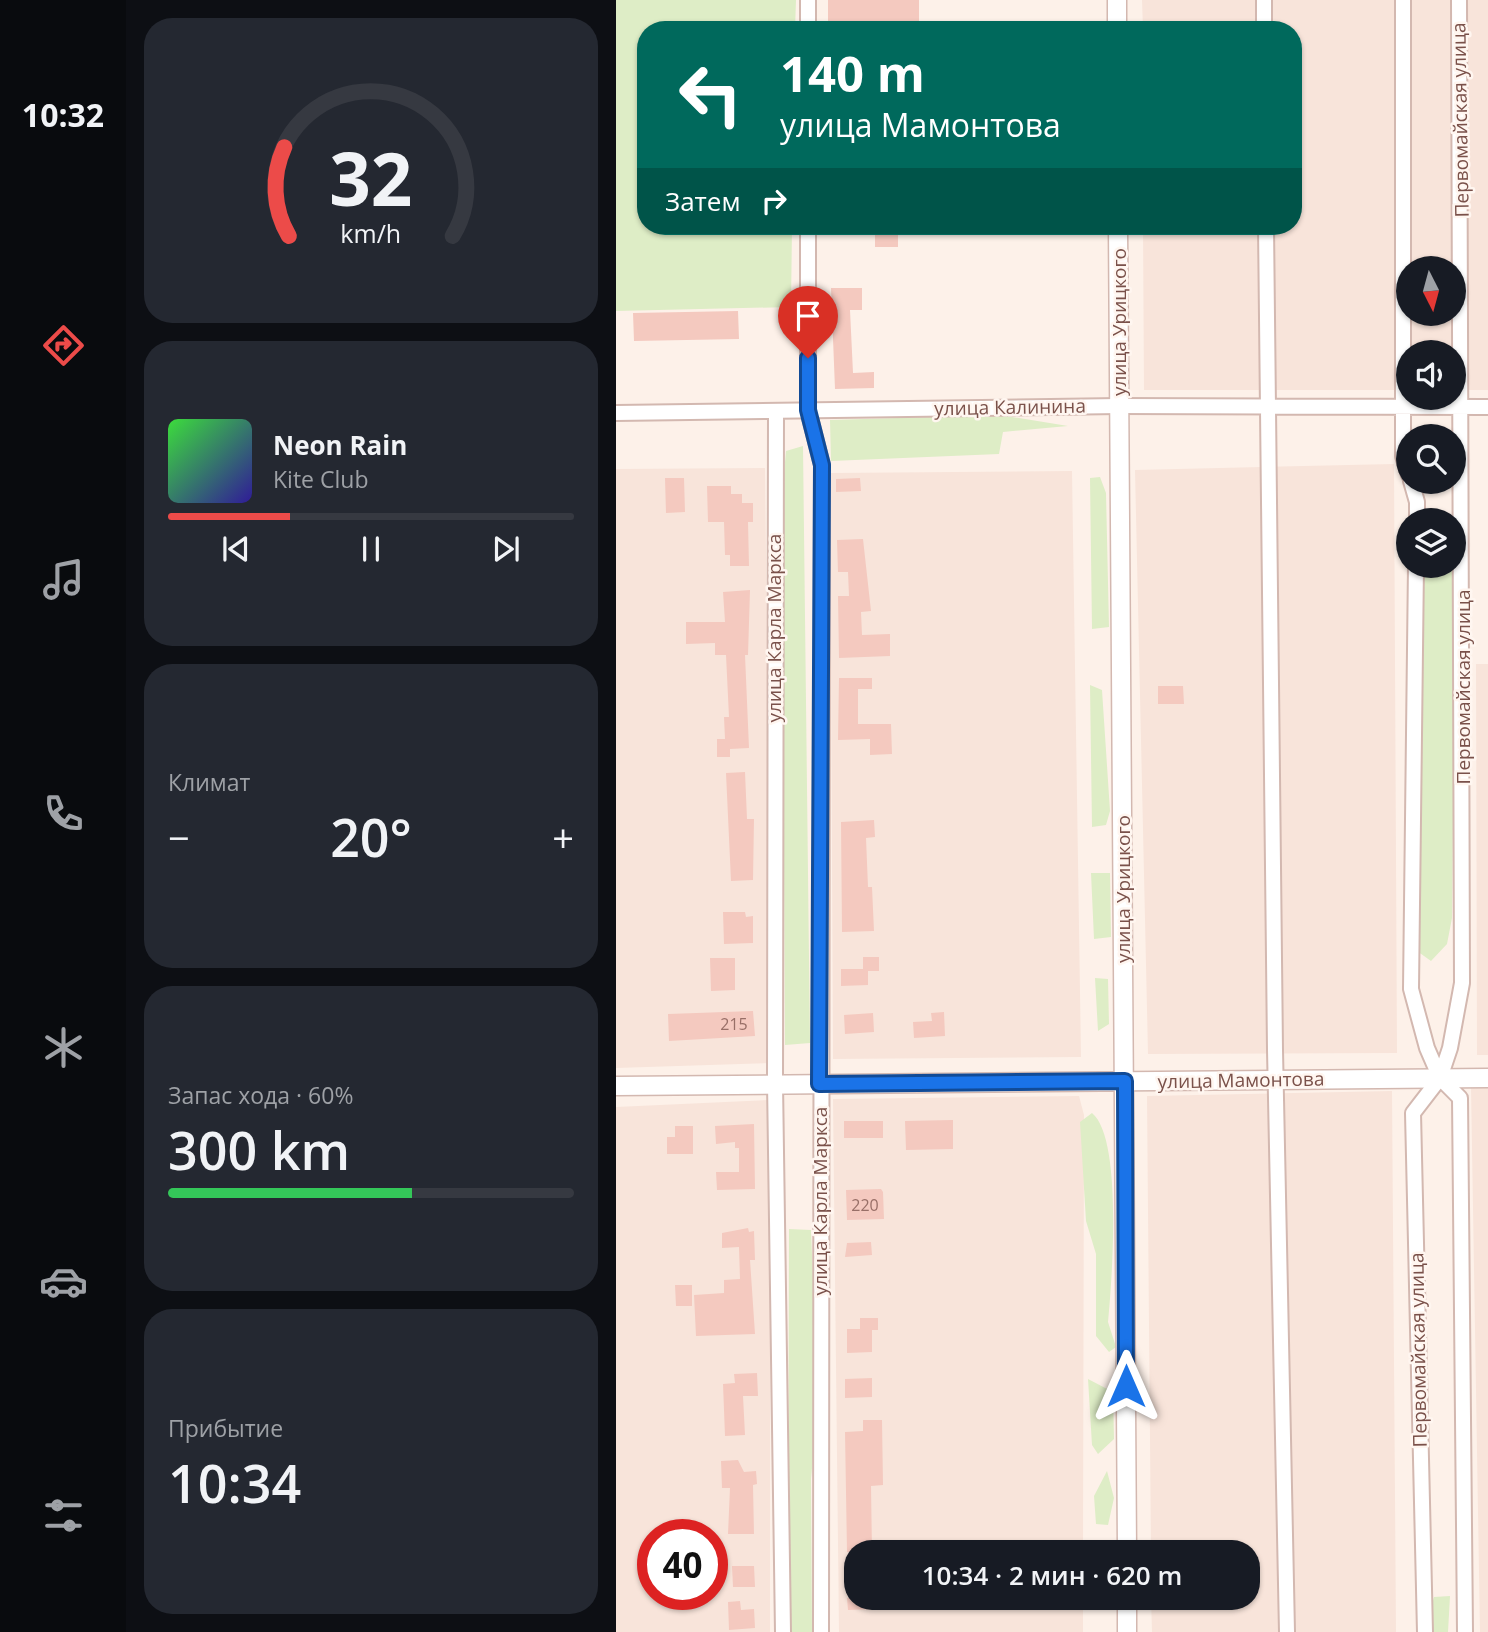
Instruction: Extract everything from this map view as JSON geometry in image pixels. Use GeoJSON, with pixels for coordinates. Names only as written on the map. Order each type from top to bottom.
{"type":"FeatureCollection","features":[{"type":"Feature","properties":{"kind":"street"},"geometry":{"type":"LineString","coordinates":[[808,0],[808,21]]}},
{"type":"Feature","properties":{"kind":"street"},"geometry":{"type":"LineString","coordinates":[[1117,0],[1117,21]]}},
{"type":"Feature","properties":{"kind":"street"},"geometry":{"type":"LineString","coordinates":[[1264,0],[1264,21]]}},
{"type":"Feature","properties":{"kind":"street"},"geometry":{"type":"LineString","coordinates":[[1403,0],[1403,340]]}},
{"type":"Feature","properties":{"kind":"street","name":"Первомайская улица"},"geometry":{"type":"LineString","coordinates":[[1459,0],[1462,340]]}},
{"type":"Feature","properties":{"kind":"street","name":"улица Карла Маркса"},"geometry":{"type":"LineString","coordinates":[[808,235],[808,410],[822,465],[819,1084],[821,1632]]}},
{"type":"Feature","properties":{"kind":"street","name":"улица Урицкого"},"geometry":{"type":"LineString","coordinates":[[1118,235],[1127,1540]]}},
{"type":"Feature","properties":{"kind":"street"},"geometry":{"type":"LineString","coordinates":[[1266,235],[1276,1079],[1287,1632]]}},
{"type":"Feature","properties":{"kind":"street","name":"улица Калинина"},"geometry":{"type":"LineString","coordinates":[[616,413],[1119,406],[1396,407]]}},
{"type":"Feature","properties":{"kind":"street","name":"улица Калинина"},"geometry":{"type":"LineString","coordinates":[[1466,407],[1488,407]]}},
{"type":"Feature","properties":{"kind":"street","name":"Первомайская улица"},"geometry":{"type":"LineString","coordinates":[[1425,1632],[1413,1113],[1440,1078],[1450,1048],[1462,983],[1463,410]]}},
{"type":"Feature","properties":{"kind":"street","name":"улица Карла Маркса"},"geometry":{"type":"LineString","coordinates":[[776,411],[775,1083],[783,1632]]}},
{"type":"Feature","properties":{"kind":"street"},"geometry":{"type":"LineString","coordinates":[[1416,578],[1411,989],[1427,1048],[1440,1078],[1460,1098],[1465,1632]]}},
{"type":"Feature","properties":{"kind":"street","name":"улица Мамонтова"},"geometry":{"type":"LineString","coordinates":[[616,1086],[1488,1078]]}},
{"type":"Feature","properties":{"kind":"street"},"geometry":{"type":"LineString","coordinates":[[1127,1610],[1127,1632]]}},
{"type":"Feature","properties":{"kind":"shaded area"},"geometry":{"type":"Polygon","coordinates":[[[1142,0],[1488,0],[1488,390],[1466,390],[1466,340],[1396,340],[1396,390],[1144,390],[1143,235],[1302,235],[1302,21],[1143,21],[1142,0]]]}},
{"type":"Feature","properties":{"kind":"shaded area"},"geometry":{"type":"Polygon","coordinates":[[[1394,464],[1397,1053],[1148,1054],[1135,470],[1394,464]]]}},
{"type":"Feature","properties":{"kind":"shaded area"},"geometry":{"type":"Polygon","coordinates":[[[765,468],[772,1063],[616,1068],[616,469],[765,468]]]}},
{"type":"Feature","properties":{"kind":"shaded area"},"geometry":{"type":"Polygon","coordinates":[[[1072,471],[1081,1057],[833,1059],[830,473],[1072,471]]]}},
{"type":"Feature","properties":{"kind":"shaded area"},"geometry":{"type":"Polygon","coordinates":[[[1476,664],[1488,664],[1488,1055],[1477,1055],[1476,664]]]}},
{"type":"Feature","properties":{"kind":"shaded area"},"geometry":{"type":"Polygon","coordinates":[[[1471,1087],[1488,1087],[1488,1632],[1480,1632],[1471,1087]]]}},
{"type":"Feature","properties":{"kind":"shaded area"},"geometry":{"type":"Polygon","coordinates":[[[1392,1091],[1396,1632],[1152,1632],[1151,1610],[1260,1610],[1260,1540],[1151,1540],[1147,1096],[1392,1091]]]}},
{"type":"Feature","properties":{"kind":"shaded area"},"geometry":{"type":"Polygon","coordinates":[[[1079,1096],[1084,1115],[1083,1540],[844,1540],[844,1610],[1083,1610],[1083,1632],[839,1632],[833,1099],[1079,1096]]]}},
{"type":"Feature","properties":{"kind":"shaded area"},"geometry":{"type":"Polygon","coordinates":[[[770,1100],[770,1632],[616,1632],[616,1107],[770,1100]]]}},
{"type":"Feature","properties":{"kind":"green space"},"geometry":{"type":"Polygon","coordinates":[[[616,0],[796,0],[795,21],[637,21],[637,235],[792,235],[791,307],[616,311],[616,0]]]}},
{"type":"Feature","properties":{"kind":"green space"},"geometry":{"type":"Polygon","coordinates":[[[1000,415],[1068,426],[1003,432],[999,454],[831,461],[830,420],[1000,415]]]}},
{"type":"Feature","properties":{"kind":"green space"},"geometry":{"type":"Polygon","coordinates":[[[803,446],[810,1043],[785,1045],[782,496],[786,451],[803,446]]]}},
{"type":"Feature","properties":{"kind":"green space"},"geometry":{"type":"Polygon","coordinates":[[[1100,477],[1106,493],[1109,627],[1092,629],[1090,478],[1100,477]]]}},
{"type":"Feature","properties":{"kind":"green space"},"geometry":{"type":"Polygon","coordinates":[[[1417,578],[1453,578],[1455,625],[1452,918],[1447,944],[1431,961],[1417,951],[1417,578]]]}},
{"type":"Feature","properties":{"kind":"green space"},"geometry":{"type":"Polygon","coordinates":[[[1090,685],[1102,690],[1110,811],[1106,825],[1092,827],[1090,685]]]}},
{"type":"Feature","properties":{"kind":"green space"},"geometry":{"type":"Polygon","coordinates":[[[1091,873],[1110,873],[1111,937],[1094,939],[1091,873]]]}},
{"type":"Feature","properties":{"kind":"green space"},"geometry":{"type":"Polygon","coordinates":[[[1095,978],[1108,979],[1109,1024],[1098,1031],[1095,978]]]}},
{"type":"Feature","properties":{"kind":"green space"},"geometry":{"type":"Polygon","coordinates":[[[1092,1113],[1102,1127],[1112,1179],[1113,1244],[1108,1322],[1116,1347],[1109,1352],[1096,1336],[1096,1254],[1086,1221],[1080,1122],[1092,1113]]]}},
{"type":"Feature","properties":{"kind":"green space"},"geometry":{"type":"Polygon","coordinates":[[[789,1229],[811,1230],[818,1403],[811,1479],[812,1632],[788,1632],[789,1229]]]}},
{"type":"Feature","properties":{"kind":"green space"},"geometry":{"type":"Polygon","coordinates":[[[1088,1379],[1113,1392],[1114,1439],[1098,1454],[1092,1445],[1088,1379]]]}},
{"type":"Feature","properties":{"kind":"green space"},"geometry":{"type":"Polygon","coordinates":[[[1107,1471],[1114,1498],[1108,1525],[1096,1524],[1094,1496],[1107,1471]]]}},
{"type":"Feature","properties":{"kind":"green space"},"geometry":{"type":"Polygon","coordinates":[[[1450,1596],[1448,1632],[1428,1632],[1426,1623],[1434,1597],[1450,1596]]]}},
{"type":"Feature","properties":{"kind":"building"},"geometry":{"type":"Polygon","coordinates":[[[828,0],[919,0],[919,21],[828,21],[828,0]]]}},
{"type":"Feature","properties":{"kind":"building"},"geometry":{"type":"Polygon","coordinates":[[[875,235],[898,235],[898,247],[875,247],[875,235]]]}},
{"type":"Feature","properties":{"kind":"building"},"geometry":{"type":"Polygon","coordinates":[[[831,288],[862,288],[862,310],[850,310],[853,373],[874,372],[874,388],[835,389],[831,288]]]}},
{"type":"Feature","properties":{"kind":"building"},"geometry":{"type":"Polygon","coordinates":[[[738,311],[739,339],[634,341],[633,313],[738,311]]]}},
{"type":"Feature","properties":{"kind":"building"},"geometry":{"type":"Polygon","coordinates":[[[665,478],[684,478],[685,512],[666,513],[665,478]]]}},
{"type":"Feature","properties":{"kind":"building"},"geometry":{"type":"Polygon","coordinates":[[[860,478],[861,491],[836,492],[836,479],[860,478]]]}},
{"type":"Feature","properties":{"kind":"building"},"geometry":{"type":"Polygon","coordinates":[[[707,486],[731,486],[731,494],[742,494],[742,503],[753,503],[753,522],[748,522],[749,566],[730,566],[730,555],[725,555],[724,522],[708,522],[707,486]]]}},
{"type":"Feature","properties":{"kind":"building"},"geometry":{"type":"Polygon","coordinates":[[[863,539],[871,611],[861,612],[862,635],[890,634],[890,656],[839,658],[838,596],[849,596],[848,572],[838,572],[837,540],[863,539]]]}},
{"type":"Feature","properties":{"kind":"building"},"geometry":{"type":"Polygon","coordinates":[[[750,590],[748,655],[745,655],[749,748],[730,749],[730,757],[717,757],[717,739],[725,739],[724,717],[729,717],[726,655],[715,655],[715,643],[686,644],[686,622],[725,622],[723,592],[750,590]]]}},
{"type":"Feature","properties":{"kind":"building"},"geometry":{"type":"Polygon","coordinates":[[[839,678],[872,678],[872,689],[858,689],[858,724],[891,724],[892,754],[870,755],[870,739],[838,740],[839,678]]]}},
{"type":"Feature","properties":{"kind":"building"},"geometry":{"type":"Polygon","coordinates":[[[1158,686],[1183,686],[1184,704],[1158,704],[1158,686]]]}},
{"type":"Feature","properties":{"kind":"building"},"geometry":{"type":"Polygon","coordinates":[[[745,772],[747,819],[754,819],[753,880],[731,881],[726,773],[745,772]]]}},
{"type":"Feature","properties":{"kind":"building"},"geometry":{"type":"Polygon","coordinates":[[[874,820],[875,837],[866,838],[868,887],[872,887],[874,931],[842,932],[841,822],[874,820]]]}},
{"type":"Feature","properties":{"kind":"building"},"geometry":{"type":"Polygon","coordinates":[[[723,912],[745,912],[746,917],[753,916],[753,943],[724,944],[723,912]]]}},
{"type":"Feature","properties":{"kind":"building"},"geometry":{"type":"Polygon","coordinates":[[[863,957],[879,957],[879,971],[868,971],[868,985],[841,986],[841,969],[863,969],[863,957]]]}},
{"type":"Feature","properties":{"kind":"building"},"geometry":{"type":"Polygon","coordinates":[[[710,958],[735,958],[735,990],[711,991],[710,958]]]}},
{"type":"Feature","properties":{"kind":"building"},"geometry":{"type":"Polygon","coordinates":[[[753,1011],[755,1036],[669,1041],[668,1014],[753,1011]]]}},
{"type":"Feature","properties":{"kind":"building"},"geometry":{"type":"Polygon","coordinates":[[[944,1012],[945,1036],[914,1038],[913,1022],[932,1021],[931,1013],[944,1012]]]}},
{"type":"Feature","properties":{"kind":"building"},"geometry":{"type":"Polygon","coordinates":[[[873,1013],[874,1032],[845,1034],[844,1015],[873,1013]]]}},
{"type":"Feature","properties":{"kind":"building"},"geometry":{"type":"Polygon","coordinates":[[[953,1120],[953,1149],[906,1150],[905,1121],[953,1120]]]}},
{"type":"Feature","properties":{"kind":"building"},"geometry":{"type":"Polygon","coordinates":[[[844,1121],[883,1121],[883,1138],[844,1138],[844,1121]]]}},
{"type":"Feature","properties":{"kind":"building"},"geometry":{"type":"Polygon","coordinates":[[[754,1124],[755,1189],[717,1190],[716,1172],[739,1172],[739,1148],[735,1148],[735,1142],[716,1144],[715,1126],[754,1124]]]}},
{"type":"Feature","properties":{"kind":"building"},"geometry":{"type":"Polygon","coordinates":[[[675,1126],[693,1126],[693,1154],[667,1154],[667,1137],[675,1137],[675,1126]]]}},
{"type":"Feature","properties":{"kind":"building"},"geometry":{"type":"Polygon","coordinates":[[[881,1189],[884,1219],[847,1220],[846,1190],[881,1189]]]}},
{"type":"Feature","properties":{"kind":"building"},"geometry":{"type":"Polygon","coordinates":[[[748,1228],[749,1232],[754,1231],[755,1260],[750,1260],[755,1334],[696,1336],[694,1295],[724,1293],[724,1280],[740,1279],[739,1247],[722,1248],[722,1233],[748,1228]]]}},
{"type":"Feature","properties":{"kind":"building"},"geometry":{"type":"Polygon","coordinates":[[[871,1242],[872,1255],[845,1257],[847,1243],[871,1242]]]}},
{"type":"Feature","properties":{"kind":"building"},"geometry":{"type":"Polygon","coordinates":[[[675,1285],[692,1285],[692,1306],[676,1306],[675,1285]]]}},
{"type":"Feature","properties":{"kind":"building"},"geometry":{"type":"Polygon","coordinates":[[[860,1318],[878,1318],[878,1330],[872,1330],[872,1352],[847,1353],[847,1329],[860,1329],[860,1318]]]}},
{"type":"Feature","properties":{"kind":"building"},"geometry":{"type":"Polygon","coordinates":[[[757,1373],[758,1396],[743,1396],[745,1435],[725,1436],[723,1384],[735,1383],[734,1374],[757,1373]]]}},
{"type":"Feature","properties":{"kind":"building"},"geometry":{"type":"Polygon","coordinates":[[[872,1378],[872,1397],[845,1398],[845,1379],[872,1378]]]}},
{"type":"Feature","properties":{"kind":"building"},"geometry":{"type":"Polygon","coordinates":[[[863,1420],[882,1420],[883,1485],[871,1486],[872,1540],[847,1540],[845,1432],[863,1431],[863,1420]]]}},
{"type":"Feature","properties":{"kind":"building"},"geometry":{"type":"Polygon","coordinates":[[[738,1460],[744,1472],[756,1471],[757,1484],[753,1485],[754,1534],[728,1534],[730,1488],[722,1488],[721,1461],[738,1460]]]}},
{"type":"Feature","properties":{"kind":"building"},"geometry":{"type":"Polygon","coordinates":[[[732,1566],[754,1566],[755,1587],[733,1587],[732,1566]]]}},
{"type":"Feature","properties":{"kind":"building"},"geometry":{"type":"Polygon","coordinates":[[[740,1601],[741,1610],[754,1609],[755,1628],[729,1630],[728,1602],[740,1601]]]}},
{"type":"Feature","properties":{"kind":"route"},"geometry":{"type":"LineString","coordinates":[[808,358],[808,410],[822,465],[819,1084],[1125,1081],[1126,1386]]}}]}
